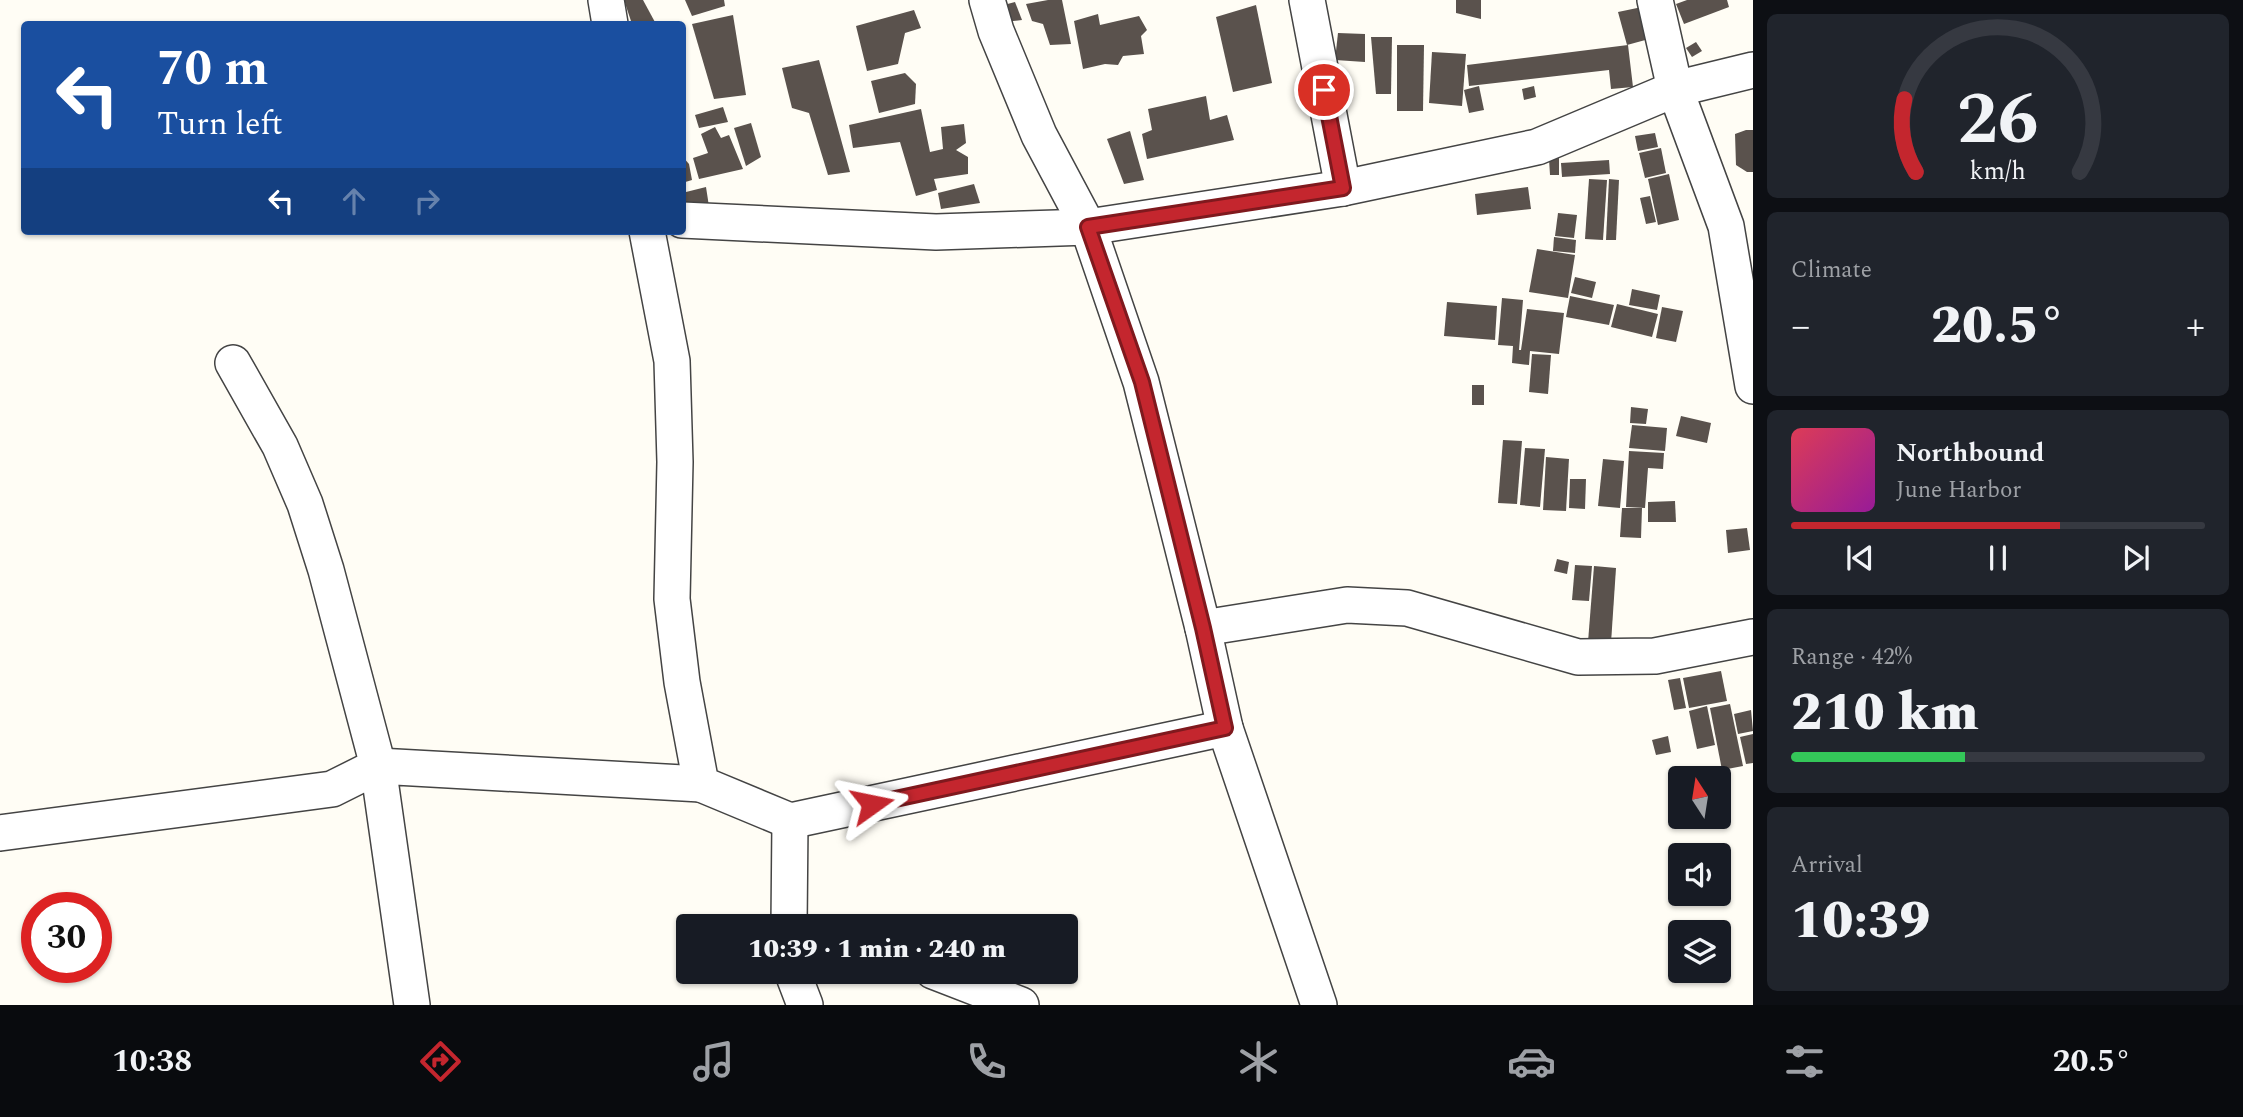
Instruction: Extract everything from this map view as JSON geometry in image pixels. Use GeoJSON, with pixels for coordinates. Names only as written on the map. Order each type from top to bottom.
{"type":"FeatureCollection","features":[{"type":"Feature","properties":{"kind":"street"},"geometry":{"type":"LineString","coordinates":[[606,0],[610,21]]}},
{"type":"Feature","properties":{"kind":"street"},"geometry":{"type":"LineString","coordinates":[[987,0],[996,31],[1039,135],[1088,227],[1142,382],[1225,728],[1319,1005]]}},
{"type":"Feature","properties":{"kind":"street"},"geometry":{"type":"LineString","coordinates":[[1307,0],[1343,188]]}},
{"type":"Feature","properties":{"kind":"street"},"geometry":{"type":"LineString","coordinates":[[1655,0],[1675,89],[1726,226],[1753,386]]}},
{"type":"Feature","properties":{"kind":"street"},"geometry":{"type":"LineString","coordinates":[[686,219],[936,232],[1088,227],[1343,188],[1537,147],[1675,89],[1753,70]]}},
{"type":"Feature","properties":{"kind":"street"},"geometry":{"type":"LineString","coordinates":[[648,235],[672,361],[675,462],[672,599],[682,682],[701,783]]}},
{"type":"Feature","properties":{"kind":"street"},"geometry":{"type":"LineString","coordinates":[[233,363],[279,446],[305,504],[326,570],[378,766],[412,1005]]}},
{"type":"Feature","properties":{"kind":"street"},"geometry":{"type":"LineString","coordinates":[[1203,628],[1347,605],[1407,608],[1578,657],[1655,656],[1753,637]]}},
{"type":"Feature","properties":{"kind":"street"},"geometry":{"type":"LineString","coordinates":[[0,833],[332,789],[378,766],[701,783],[790,821],[1225,728]]}},
{"type":"Feature","properties":{"kind":"street"},"geometry":{"type":"LineString","coordinates":[[789,914],[790,821]]}},
{"type":"Feature","properties":{"kind":"street"},"geometry":{"type":"LineString","coordinates":[[798,984],[805,1005]]}},
{"type":"Feature","properties":{"kind":"street"},"geometry":{"type":"LineString","coordinates":[[967,984],[1021,1005]]}},
{"type":"Feature","properties":{"kind":"building"},"geometry":{"type":"Polygon","coordinates":[[[624,0],[643,0],[654,21],[631,21],[624,0]]]}},
{"type":"Feature","properties":{"kind":"building"},"geometry":{"type":"Polygon","coordinates":[[[685,0],[724,0],[725,6],[692,16],[685,0]]]}},
{"type":"Feature","properties":{"kind":"building"},"geometry":{"type":"Polygon","coordinates":[[[1062,0],[1071,44],[1050,45],[1043,24],[1032,21],[1026,4],[1062,0]]]}},
{"type":"Feature","properties":{"kind":"building"},"geometry":{"type":"Polygon","coordinates":[[[1456,0],[1481,0],[1481,19],[1456,13],[1456,0]]]}},
{"type":"Feature","properties":{"kind":"building"},"geometry":{"type":"Polygon","coordinates":[[[1687,0],[1727,0],[1729,7],[1684,24],[1676,4],[1687,0]]]}},
{"type":"Feature","properties":{"kind":"building"},"geometry":{"type":"Polygon","coordinates":[[[1015,2],[1022,20],[1003,22],[1000,6],[1015,2]]]}},
{"type":"Feature","properties":{"kind":"building"},"geometry":{"type":"Polygon","coordinates":[[[1256,5],[1272,83],[1233,92],[1216,17],[1256,5]]]}},
{"type":"Feature","properties":{"kind":"building"},"geometry":{"type":"Polygon","coordinates":[[[1642,7],[1649,39],[1627,45],[1618,12],[1642,7]]]}},
{"type":"Feature","properties":{"kind":"building"},"geometry":{"type":"Polygon","coordinates":[[[914,10],[921,28],[905,33],[898,64],[867,71],[856,26],[914,10]]]}},
{"type":"Feature","properties":{"kind":"building"},"geometry":{"type":"Polygon","coordinates":[[[1098,14],[1100,25],[1139,16],[1147,30],[1141,36],[1144,54],[1123,56],[1118,65],[1105,64],[1083,69],[1074,21],[1098,14]]]}},
{"type":"Feature","properties":{"kind":"building"},"geometry":{"type":"Polygon","coordinates":[[[733,15],[746,95],[714,99],[692,24],[733,15]]]}},
{"type":"Feature","properties":{"kind":"building"},"geometry":{"type":"Polygon","coordinates":[[[1338,33],[1365,34],[1365,62],[1335,60],[1338,33]]]}},
{"type":"Feature","properties":{"kind":"building"},"geometry":{"type":"Polygon","coordinates":[[[1371,37],[1392,37],[1391,94],[1376,94],[1371,37]]]}},
{"type":"Feature","properties":{"kind":"building"},"geometry":{"type":"Polygon","coordinates":[[[1696,42],[1702,51],[1692,57],[1686,48],[1696,42]]]}},
{"type":"Feature","properties":{"kind":"building"},"geometry":{"type":"Polygon","coordinates":[[[1397,45],[1424,45],[1423,111],[1397,111],[1397,45]]]}},
{"type":"Feature","properties":{"kind":"building"},"geometry":{"type":"Polygon","coordinates":[[[1628,45],[1633,87],[1611,89],[1609,70],[1469,86],[1467,65],[1628,45]]]}},
{"type":"Feature","properties":{"kind":"building"},"geometry":{"type":"Polygon","coordinates":[[[1432,52],[1466,54],[1462,106],[1429,103],[1432,52]]]}},
{"type":"Feature","properties":{"kind":"building"},"geometry":{"type":"Polygon","coordinates":[[[819,60],[850,172],[828,175],[809,113],[792,108],[782,68],[819,60]]]}},
{"type":"Feature","properties":{"kind":"building"},"geometry":{"type":"Polygon","coordinates":[[[905,73],[916,84],[915,104],[879,113],[871,81],[905,73]]]}},
{"type":"Feature","properties":{"kind":"building"},"geometry":{"type":"Polygon","coordinates":[[[1479,86],[1484,110],[1469,113],[1464,90],[1479,86]]]}},
{"type":"Feature","properties":{"kind":"building"},"geometry":{"type":"Polygon","coordinates":[[[1534,86],[1536,97],[1524,100],[1522,89],[1534,86]]]}},
{"type":"Feature","properties":{"kind":"building"},"geometry":{"type":"Polygon","coordinates":[[[1206,96],[1210,120],[1227,115],[1234,140],[1147,159],[1142,134],[1152,130],[1148,109],[1206,96]]]}},
{"type":"Feature","properties":{"kind":"building"},"geometry":{"type":"Polygon","coordinates":[[[723,107],[728,122],[699,128],[695,115],[723,107]]]}},
{"type":"Feature","properties":{"kind":"building"},"geometry":{"type":"Polygon","coordinates":[[[921,109],[930,152],[943,149],[941,127],[964,124],[966,143],[956,150],[968,157],[968,174],[934,179],[937,190],[916,196],[900,142],[853,148],[849,125],[921,109]]]}},
{"type":"Feature","properties":{"kind":"building"},"geometry":{"type":"Polygon","coordinates":[[[751,123],[761,157],[746,166],[734,128],[751,123]]]}},
{"type":"Feature","properties":{"kind":"building"},"geometry":{"type":"Polygon","coordinates":[[[715,127],[721,138],[729,135],[743,169],[699,179],[693,158],[708,153],[701,134],[715,127]]]}},
{"type":"Feature","properties":{"kind":"building"},"geometry":{"type":"Polygon","coordinates":[[[1753,130],[1753,172],[1747,172],[1736,165],[1735,134],[1753,130]]]}},
{"type":"Feature","properties":{"kind":"building"},"geometry":{"type":"Polygon","coordinates":[[[1130,131],[1144,180],[1124,184],[1107,139],[1130,131]]]}},
{"type":"Feature","properties":{"kind":"building"},"geometry":{"type":"Polygon","coordinates":[[[1655,133],[1658,147],[1638,151],[1635,136],[1655,133]]]}},
{"type":"Feature","properties":{"kind":"building"},"geometry":{"type":"Polygon","coordinates":[[[1661,148],[1666,173],[1645,178],[1639,153],[1661,148]]]}},
{"type":"Feature","properties":{"kind":"building"},"geometry":{"type":"Polygon","coordinates":[[[1559,158],[1559,175],[1550,175],[1549,159],[1559,158]]]}},
{"type":"Feature","properties":{"kind":"building"},"geometry":{"type":"Polygon","coordinates":[[[1609,160],[1610,174],[1562,177],[1561,163],[1609,160]]]}},
{"type":"Feature","properties":{"kind":"building"},"geometry":{"type":"Polygon","coordinates":[[[686,161],[689,164],[692,180],[686,182],[686,161]]]}},
{"type":"Feature","properties":{"kind":"building"},"geometry":{"type":"Polygon","coordinates":[[[1669,174],[1679,220],[1658,225],[1648,179],[1669,174]]]}},
{"type":"Feature","properties":{"kind":"building"},"geometry":{"type":"Polygon","coordinates":[[[1589,179],[1607,180],[1603,240],[1585,239],[1589,179]]]}},
{"type":"Feature","properties":{"kind":"building"},"geometry":{"type":"Polygon","coordinates":[[[1609,179],[1619,180],[1616,240],[1606,240],[1609,179]]]}},
{"type":"Feature","properties":{"kind":"building"},"geometry":{"type":"Polygon","coordinates":[[[974,184],[980,203],[941,209],[938,193],[974,184]]]}},
{"type":"Feature","properties":{"kind":"building"},"geometry":{"type":"Polygon","coordinates":[[[706,187],[710,213],[686,210],[686,192],[706,187]]]}},
{"type":"Feature","properties":{"kind":"building"},"geometry":{"type":"Polygon","coordinates":[[[1528,187],[1531,209],[1477,215],[1475,194],[1528,187]]]}},
{"type":"Feature","properties":{"kind":"building"},"geometry":{"type":"Polygon","coordinates":[[[1650,196],[1656,222],[1646,224],[1640,198],[1650,196]]]}},
{"type":"Feature","properties":{"kind":"building"},"geometry":{"type":"Polygon","coordinates":[[[1558,213],[1577,215],[1574,238],[1555,236],[1558,213]]]}},
{"type":"Feature","properties":{"kind":"building"},"geometry":{"type":"Polygon","coordinates":[[[1554,237],[1576,240],[1575,253],[1553,251],[1554,237]]]}},
{"type":"Feature","properties":{"kind":"building"},"geometry":{"type":"Polygon","coordinates":[[[1537,249],[1575,255],[1568,298],[1529,292],[1537,249]]]}},
{"type":"Feature","properties":{"kind":"building"},"geometry":{"type":"Polygon","coordinates":[[[1575,277],[1596,282],[1592,298],[1571,293],[1575,277]]]}},
{"type":"Feature","properties":{"kind":"building"},"geometry":{"type":"Polygon","coordinates":[[[1632,289],[1660,295],[1657,310],[1629,305],[1632,289]]]}},
{"type":"Feature","properties":{"kind":"building"},"geometry":{"type":"Polygon","coordinates":[[[1570,296],[1614,305],[1609,325],[1566,317],[1570,296]]]}},
{"type":"Feature","properties":{"kind":"building"},"geometry":{"type":"Polygon","coordinates":[[[1502,298],[1523,300],[1519,350],[1527,309],[1564,313],[1559,354],[1530,351],[1529,365],[1512,363],[1513,346],[1498,345],[1502,298]]]}},
{"type":"Feature","properties":{"kind":"building"},"geometry":{"type":"Polygon","coordinates":[[[1447,302],[1497,306],[1495,340],[1444,336],[1447,302]]]}},
{"type":"Feature","properties":{"kind":"building"},"geometry":{"type":"Polygon","coordinates":[[[1617,304],[1658,314],[1652,337],[1611,327],[1617,304]]]}},
{"type":"Feature","properties":{"kind":"building"},"geometry":{"type":"Polygon","coordinates":[[[1662,307],[1683,311],[1676,342],[1656,338],[1662,307]]]}},
{"type":"Feature","properties":{"kind":"building"},"geometry":{"type":"Polygon","coordinates":[[[1532,354],[1551,355],[1548,394],[1529,392],[1532,354]]]}},
{"type":"Feature","properties":{"kind":"building"},"geometry":{"type":"Polygon","coordinates":[[[1472,385],[1484,385],[1484,405],[1472,405],[1472,385]]]}},
{"type":"Feature","properties":{"kind":"building"},"geometry":{"type":"Polygon","coordinates":[[[1631,407],[1648,409],[1646,424],[1630,423],[1631,407]]]}},
{"type":"Feature","properties":{"kind":"building"},"geometry":{"type":"Polygon","coordinates":[[[1681,416],[1711,423],[1707,443],[1676,436],[1681,416]]]}},
{"type":"Feature","properties":{"kind":"building"},"geometry":{"type":"Polygon","coordinates":[[[1632,425],[1667,428],[1665,451],[1629,448],[1632,425]]]}},
{"type":"Feature","properties":{"kind":"building"},"geometry":{"type":"Polygon","coordinates":[[[1503,440],[1522,441],[1517,504],[1498,503],[1503,440]]]}},
{"type":"Feature","properties":{"kind":"building"},"geometry":{"type":"Polygon","coordinates":[[[1525,448],[1545,449],[1540,507],[1520,505],[1525,448]]]}},
{"type":"Feature","properties":{"kind":"building"},"geometry":{"type":"Polygon","coordinates":[[[1629,451],[1664,453],[1663,469],[1648,468],[1645,508],[1626,507],[1629,451]]]}},
{"type":"Feature","properties":{"kind":"building"},"geometry":{"type":"Polygon","coordinates":[[[1546,457],[1569,459],[1566,511],[1543,510],[1546,457]]]}},
{"type":"Feature","properties":{"kind":"building"},"geometry":{"type":"Polygon","coordinates":[[[1603,459],[1624,461],[1620,508],[1598,506],[1603,459]]]}},
{"type":"Feature","properties":{"kind":"building"},"geometry":{"type":"Polygon","coordinates":[[[1570,479],[1586,479],[1585,509],[1569,508],[1570,479]]]}},
{"type":"Feature","properties":{"kind":"building"},"geometry":{"type":"Polygon","coordinates":[[[1675,501],[1676,522],[1648,522],[1648,502],[1675,501]]]}},
{"type":"Feature","properties":{"kind":"building"},"geometry":{"type":"Polygon","coordinates":[[[1622,508],[1642,508],[1641,538],[1620,537],[1622,508]]]}},
{"type":"Feature","properties":{"kind":"building"},"geometry":{"type":"Polygon","coordinates":[[[1747,528],[1750,550],[1728,553],[1726,530],[1747,528]]]}},
{"type":"Feature","properties":{"kind":"building"},"geometry":{"type":"Polygon","coordinates":[[[1557,559],[1569,562],[1567,574],[1554,571],[1557,559]]]}},
{"type":"Feature","properties":{"kind":"building"},"geometry":{"type":"Polygon","coordinates":[[[1575,565],[1592,566],[1589,601],[1572,600],[1575,565]]]}},
{"type":"Feature","properties":{"kind":"building"},"geometry":{"type":"Polygon","coordinates":[[[1594,566],[1616,568],[1611,643],[1588,642],[1594,566]]]}},
{"type":"Feature","properties":{"kind":"building"},"geometry":{"type":"Polygon","coordinates":[[[1721,671],[1727,701],[1689,708],[1683,678],[1721,671]]]}},
{"type":"Feature","properties":{"kind":"building"},"geometry":{"type":"Polygon","coordinates":[[[1680,678],[1686,708],[1674,710],[1668,680],[1680,678]]]}},
{"type":"Feature","properties":{"kind":"building"},"geometry":{"type":"Polygon","coordinates":[[[1730,704],[1743,766],[1731,768],[1731,766],[1721,766],[1710,708],[1730,704]]]}},
{"type":"Feature","properties":{"kind":"building"},"geometry":{"type":"Polygon","coordinates":[[[1707,706],[1715,745],[1697,749],[1689,711],[1707,706]]]}},
{"type":"Feature","properties":{"kind":"building"},"geometry":{"type":"Polygon","coordinates":[[[1751,710],[1753,731],[1738,734],[1734,714],[1751,710]]]}},
{"type":"Feature","properties":{"kind":"building"},"geometry":{"type":"Polygon","coordinates":[[[1753,734],[1753,763],[1746,764],[1740,737],[1753,734]]]}},
{"type":"Feature","properties":{"kind":"building"},"geometry":{"type":"Polygon","coordinates":[[[1668,736],[1671,752],[1656,755],[1652,740],[1668,736]]]}},
{"type":"Feature","properties":{"kind":"route"},"geometry":{"type":"LineString","coordinates":[[872,804],[1225,728],[1142,382],[1088,227],[1343,188],[1324,90]]}}]}
